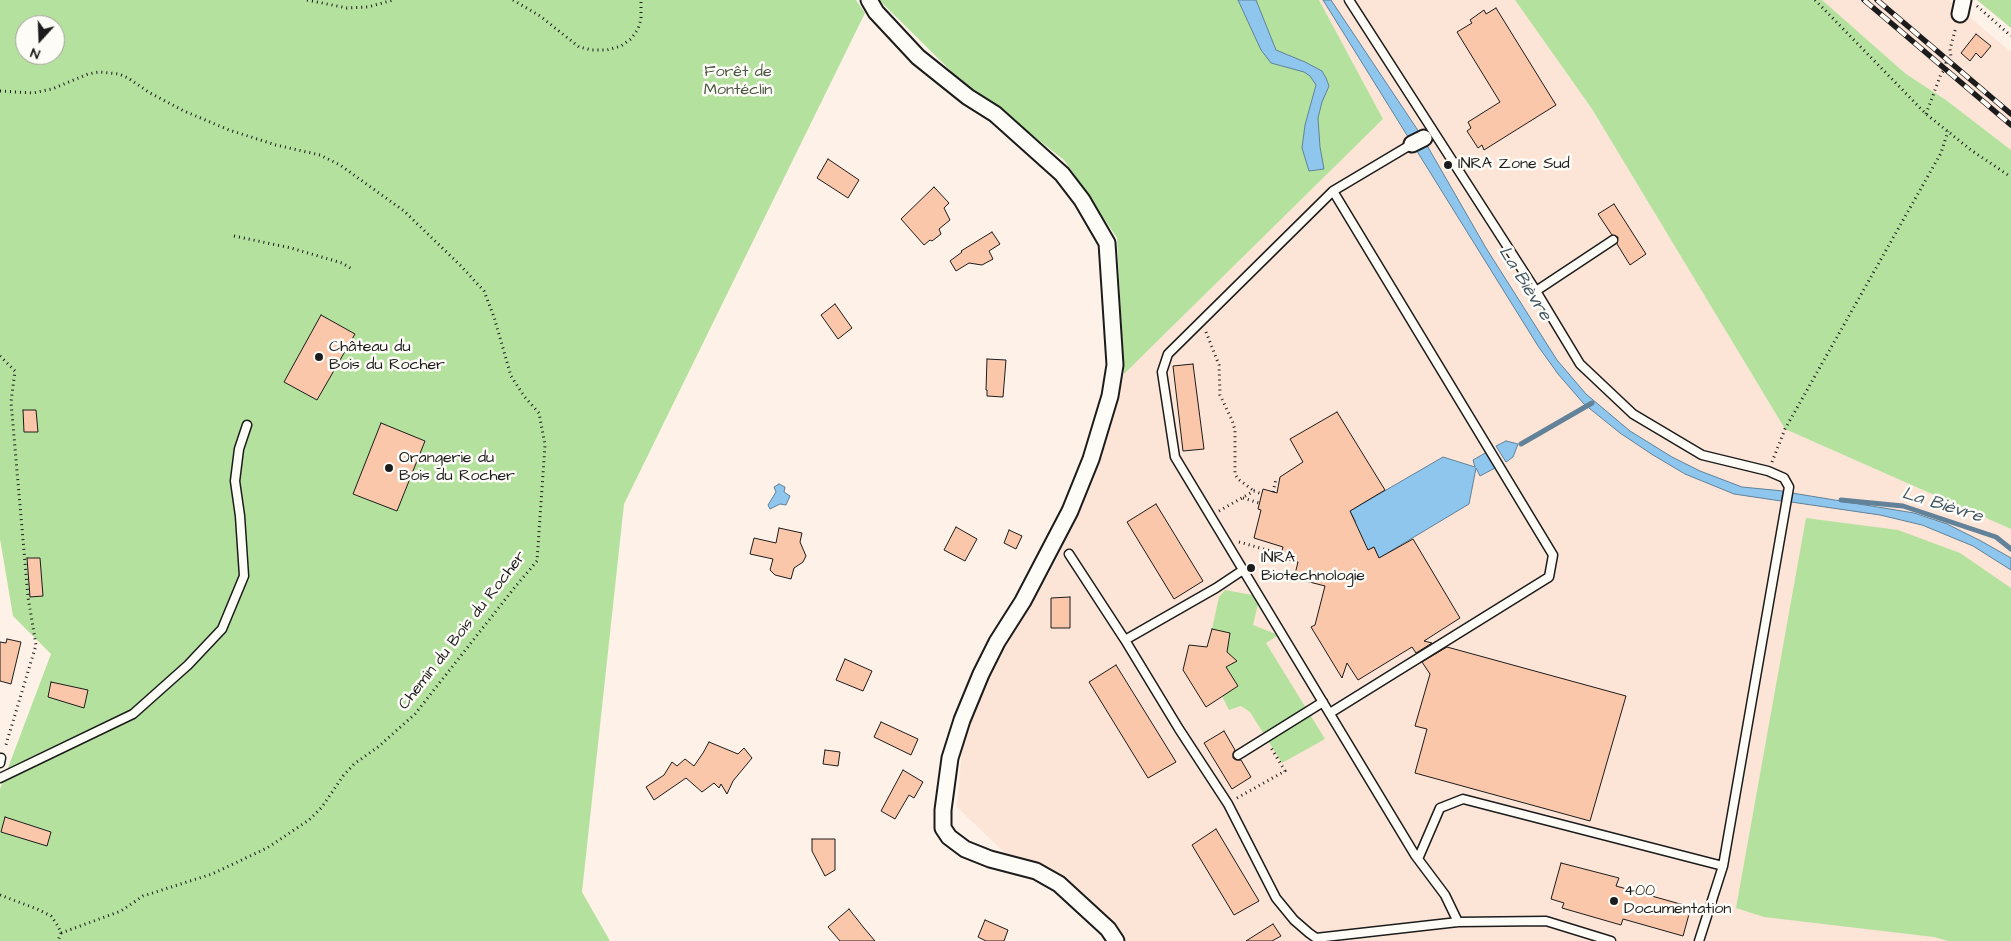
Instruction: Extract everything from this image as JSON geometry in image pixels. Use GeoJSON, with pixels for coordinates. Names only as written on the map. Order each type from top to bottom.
{"type":"FeatureCollection","features":[{"type":"Feature","properties":{"kind":"street"},"geometry":{"type":"LineString","coordinates":[[869,0],[876,12],[918,57],[968,97],[995,114],[1062,174],[1082,200],[1107,243],[1115,365],[1110,396],[1091,459],[1070,511],[1023,600],[980,674],[962,720],[950,758],[943,810],[943,828],[949,837],[965,849],[990,859],[1036,871],[1059,884],[1108,929],[1116,941]]}},
{"type":"Feature","properties":{"kind":"lane"},"geometry":{"type":"LineString","coordinates":[[1349,0],[1423,138],[1536,290],[1580,364],[1633,414],[1702,454],[1768,472],[1784,478],[1789,486],[1723,866],[1699,941]]}},
{"type":"Feature","properties":{"kind":"lane"},"geometry":{"type":"LineString","coordinates":[[1423,138],[1333,192],[1168,354],[1162,372],[1175,457],[1418,859],[1445,895],[1458,922]]}},
{"type":"Feature","properties":{"kind":"lane"},"geometry":{"type":"LineString","coordinates":[[1330,714],[1549,577],[1553,555],[1333,192]]}},
{"type":"Feature","properties":{"kind":"lane"},"geometry":{"type":"LineString","coordinates":[[1536,290],[1613,240]]}},
{"type":"Feature","properties":{"kind":"lane"},"geometry":{"type":"LineString","coordinates":[[0,778],[133,714],[188,665],[222,630],[244,576],[240,516],[235,482],[239,449],[246,425]]}},
{"type":"Feature","properties":{"kind":"lane"},"geometry":{"type":"LineString","coordinates":[[1069,554],[1228,804],[1276,898],[1294,920],[1308,933],[1317,939],[1344,938],[1458,922],[1546,921],[1611,941]]}},
{"type":"Feature","properties":{"kind":"lane"},"geometry":{"type":"LineString","coordinates":[[1125,640],[1216,588],[1242,570]]}},
{"type":"Feature","properties":{"kind":"lane"},"geometry":{"type":"LineString","coordinates":[[1238,755],[1323,702]]}},
{"type":"Feature","properties":{"kind":"lane"},"geometry":{"type":"LineString","coordinates":[[1418,859],[1440,808],[1463,799],[1723,866]]}},
{"type":"Feature","properties":{"kind":"path"},"geometry":{"type":"LineString","coordinates":[[307,0],[347,8],[368,7],[393,0]]}},
{"type":"Feature","properties":{"kind":"path"},"geometry":{"type":"LineString","coordinates":[[513,0],[540,16],[580,47],[592,50],[607,50],[621,46],[631,39],[642,19],[641,0]]}},
{"type":"Feature","properties":{"kind":"path"},"geometry":{"type":"LineString","coordinates":[[1815,0],[1926,114],[1972,150],[2011,177]]}},
{"type":"Feature","properties":{"kind":"path"},"geometry":{"type":"LineString","coordinates":[[1972,0],[1984,14],[2011,36]]}},
{"type":"Feature","properties":{"kind":"path"},"geometry":{"type":"LineString","coordinates":[[1926,114],[1941,74],[1951,57],[1950,49],[1961,7]]}},
{"type":"Feature","properties":{"kind":"path","name":"Chemin du Bois du Rocher"},"geometry":{"type":"LineString","coordinates":[[0,92],[33,93],[52,89],[88,74],[99,72],[118,74],[197,117],[256,139],[320,155],[340,165],[404,211],[484,291],[494,317],[511,376],[517,387],[539,413],[545,445],[538,561],[414,714],[378,746],[354,764],[343,776],[322,807],[309,820],[268,848],[237,863],[212,874],[143,896],[121,911],[61,933]]}},
{"type":"Feature","properties":{"kind":"path"},"geometry":{"type":"LineString","coordinates":[[1768,472],[1785,429],[1941,153],[1948,131]]}},
{"type":"Feature","properties":{"kind":"path"},"geometry":{"type":"LineString","coordinates":[[234,236],[291,248],[342,263],[352,269]]}},
{"type":"Feature","properties":{"kind":"path"},"geometry":{"type":"LineString","coordinates":[[1203,319],[1209,342],[1219,365],[1220,395],[1235,430],[1235,474],[1254,491],[1262,494]]}},
{"type":"Feature","properties":{"kind":"path"},"geometry":{"type":"LineString","coordinates":[[0,356],[14,371],[11,402],[28,597],[36,645],[1,761]]}},
{"type":"Feature","properties":{"kind":"path"},"geometry":{"type":"LineString","coordinates":[[1273,492],[1276,479]]}},
{"type":"Feature","properties":{"kind":"path"},"geometry":{"type":"LineString","coordinates":[[1210,516],[1254,491]]}},
{"type":"Feature","properties":{"kind":"path"},"geometry":{"type":"LineString","coordinates":[[1242,498],[1259,503]]}},
{"type":"Feature","properties":{"kind":"path"},"geometry":{"type":"LineString","coordinates":[[1239,542],[1281,554]]}},
{"type":"Feature","properties":{"kind":"path"},"geometry":{"type":"LineString","coordinates":[[1228,804],[1285,771],[1265,738]]}},
{"type":"Feature","properties":{"kind":"path"},"geometry":{"type":"LineString","coordinates":[[0,895],[38,909],[51,916],[61,933],[58,941]]}},
{"type":"Feature","properties":{"kind":"shaded area"},"geometry":{"type":"Polygon","coordinates":[[[1319,0],[1515,0],[1592,109],[1785,429],[2011,529],[2011,941],[1126,941],[1110,918],[1068,879],[1038,862],[1004,852],[957,807],[963,740],[991,672],[1056,561],[1099,463],[1124,374],[1383,119],[1319,0]]]}},
{"type":"Feature","properties":{"kind":"shaded area"},"geometry":{"type":"Polygon","coordinates":[[[1822,0],[1949,0],[2011,52],[2011,150],[1946,100],[1906,74],[1822,0]]]}},
{"type":"Feature","properties":{"kind":"green space","name":"Forêt de Montéclin"},"geometry":{"type":"Polygon","coordinates":[[[0,0],[856,0],[865,13],[624,504],[582,892],[610,941],[0,941],[0,789],[51,654],[13,616],[0,539],[0,0]]]}},
{"type":"Feature","properties":{"kind":"green space"},"geometry":{"type":"Polygon","coordinates":[[[879,0],[1319,0],[1383,119],[1124,374],[1117,238],[1064,160],[953,73],[879,0]]]}},
{"type":"Feature","properties":{"kind":"green space"},"geometry":{"type":"Polygon","coordinates":[[[1515,0],[1822,0],[1906,74],[1946,100],[2011,150],[2011,529],[1785,429],[1592,109],[1515,0]]]}},
{"type":"Feature","properties":{"kind":"green space"},"geometry":{"type":"Polygon","coordinates":[[[1977,0],[2011,0],[2011,28],[1977,0]]]}},
{"type":"Feature","properties":{"kind":"green space"},"geometry":{"type":"Polygon","coordinates":[[[1806,518],[1898,530],[1960,553],[2011,588],[2011,941],[1948,941],[1934,937],[1764,917],[1736,908],[1806,518]]]}},
{"type":"Feature","properties":{"kind":"green space"},"geometry":{"type":"Polygon","coordinates":[[[1225,590],[1252,595],[1258,604],[1253,625],[1276,634],[1277,636],[1266,643],[1325,739],[1282,763],[1250,712],[1241,706],[1229,710],[1222,696],[1238,686],[1226,667],[1233,663],[1234,658],[1226,655],[1230,634],[1212,629],[1219,597],[1225,590]]]}},
{"type":"Feature","properties":{"kind":"water"},"geometry":{"type":"Polygon","coordinates":[[[1238,0],[1256,0],[1276,50],[1322,71],[1326,78],[1329,86],[1318,118],[1324,169],[1309,171],[1302,148],[1305,125],[1316,85],[1310,76],[1304,72],[1271,63],[1261,50],[1238,0]]]}},
{"type":"Feature","properties":{"kind":"water"},"geometry":{"type":"Polygon","coordinates":[[[1323,0],[1331,0],[1421,135],[1486,248],[1557,360],[1586,394],[1630,431],[1672,457],[1700,471],[1742,487],[1783,491],[1781,501],[1734,494],[1685,474],[1620,433],[1584,404],[1558,374],[1538,346],[1323,0]]]}},
{"type":"Feature","properties":{"kind":"water"},"geometry":{"type":"Polygon","coordinates":[[[1506,441],[1518,444],[1513,457],[1506,462],[1496,446],[1506,441]]]}},
{"type":"Feature","properties":{"kind":"water"},"geometry":{"type":"Polygon","coordinates":[[[1487,452],[1495,468],[1480,476],[1476,468],[1469,504],[1379,558],[1374,547],[1368,550],[1352,526],[1356,522],[1350,511],[1443,457],[1475,467],[1473,460],[1487,452]]]}},
{"type":"Feature","properties":{"kind":"water"},"geometry":{"type":"Polygon","coordinates":[[[779,484],[785,487],[784,492],[790,496],[786,505],[780,504],[770,509],[768,505],[776,492],[774,487],[779,484]]]}},
{"type":"Feature","properties":{"kind":"water"},"geometry":{"type":"Polygon","coordinates":[[[1792,493],[1914,513],[1947,524],[2011,558],[2011,570],[1973,546],[1922,525],[1880,515],[1791,502],[1792,493]]]}},
{"type":"Feature","properties":{"kind":"building"},"geometry":{"type":"Polygon","coordinates":[[[1496,8],[1556,105],[1484,150],[1482,145],[1478,148],[1467,131],[1471,128],[1468,122],[1500,102],[1457,32],[1472,23],[1470,20],[1484,10],[1486,14],[1496,8]]]}},
{"type":"Feature","properties":{"kind":"building"},"geometry":{"type":"Polygon","coordinates":[[[1976,34],[1991,46],[1981,58],[1976,53],[1970,61],[1961,53],[1976,34]]]}},
{"type":"Feature","properties":{"kind":"building"},"geometry":{"type":"Polygon","coordinates":[[[828,159],[859,180],[848,198],[817,178],[828,159]]]}},
{"type":"Feature","properties":{"kind":"building"},"geometry":{"type":"Polygon","coordinates":[[[934,187],[949,203],[944,208],[950,220],[939,229],[941,234],[924,245],[901,219],[934,187]]]}},
{"type":"Feature","properties":{"kind":"building"},"geometry":{"type":"Polygon","coordinates":[[[1614,204],[1646,254],[1630,265],[1617,244],[1618,237],[1612,235],[1598,214],[1614,204]]]}},
{"type":"Feature","properties":{"kind":"building"},"geometry":{"type":"Polygon","coordinates":[[[992,232],[1000,244],[989,251],[993,259],[982,265],[969,263],[956,271],[950,261],[961,251],[992,232]]]}},
{"type":"Feature","properties":{"kind":"building"},"geometry":{"type":"Polygon","coordinates":[[[835,304],[852,328],[838,339],[821,315],[835,304]]]}},
{"type":"Feature","properties":{"kind":"building","name":"Château du Bois du Rocher"},"geometry":{"type":"Polygon","coordinates":[[[321,315],[355,334],[317,400],[284,382],[321,315]]]}},
{"type":"Feature","properties":{"kind":"building"},"geometry":{"type":"Polygon","coordinates":[[[987,359],[1006,360],[1003,397],[987,396],[987,359]]]}},
{"type":"Feature","properties":{"kind":"building"},"geometry":{"type":"Polygon","coordinates":[[[1193,364],[1204,449],[1183,451],[1173,366],[1193,364]]]}},
{"type":"Feature","properties":{"kind":"building"},"geometry":{"type":"Polygon","coordinates":[[[23,410],[36,410],[38,432],[24,432],[23,410]]]}},
{"type":"Feature","properties":{"kind":"building"},"geometry":{"type":"Polygon","coordinates":[[[1337,412],[1385,490],[1350,511],[1368,550],[1374,547],[1379,558],[1413,539],[1460,618],[1424,641],[1432,643],[1416,653],[1412,647],[1358,680],[1347,663],[1342,678],[1311,627],[1315,625],[1325,586],[1294,578],[1298,562],[1280,558],[1283,547],[1254,538],[1261,510],[1258,509],[1263,489],[1277,493],[1280,477],[1303,462],[1290,439],[1337,412]]]}},
{"type":"Feature","properties":{"kind":"building","name":"Orangerie du Bois du Rocher"},"geometry":{"type":"Polygon","coordinates":[[[381,423],[425,441],[397,511],[353,494],[381,423]]]}},
{"type":"Feature","properties":{"kind":"building"},"geometry":{"type":"Polygon","coordinates":[[[1156,504],[1203,581],[1174,599],[1127,522],[1156,504]]]}},
{"type":"Feature","properties":{"kind":"building"},"geometry":{"type":"Polygon","coordinates":[[[956,527],[977,539],[965,561],[944,550],[956,527]]]}},
{"type":"Feature","properties":{"kind":"building"},"geometry":{"type":"Polygon","coordinates":[[[779,528],[802,533],[800,542],[806,556],[803,562],[794,568],[791,579],[775,575],[770,570],[773,559],[750,554],[754,538],[776,543],[779,528]]]}},
{"type":"Feature","properties":{"kind":"building"},"geometry":{"type":"Polygon","coordinates":[[[1009,530],[1022,536],[1016,549],[1004,543],[1009,530]]]}},
{"type":"Feature","properties":{"kind":"building"},"geometry":{"type":"Polygon","coordinates":[[[27,558],[40,558],[43,596],[30,597],[27,558]]]}},
{"type":"Feature","properties":{"kind":"building"},"geometry":{"type":"Polygon","coordinates":[[[1070,597],[1070,628],[1051,628],[1051,598],[1070,597]]]}},
{"type":"Feature","properties":{"kind":"building"},"geometry":{"type":"Polygon","coordinates":[[[1212,629],[1230,633],[1227,652],[1237,661],[1226,667],[1238,686],[1206,707],[1183,670],[1189,645],[1207,647],[1212,629]]]}},
{"type":"Feature","properties":{"kind":"building"},"geometry":{"type":"Polygon","coordinates":[[[7,639],[21,642],[11,684],[0,681],[0,642],[6,643],[7,639]]]}},
{"type":"Feature","properties":{"kind":"building"},"geometry":{"type":"Polygon","coordinates":[[[1447,647],[1626,696],[1590,821],[1415,773],[1427,729],[1415,726],[1430,674],[1422,662],[1447,647]]]}},
{"type":"Feature","properties":{"kind":"building"},"geometry":{"type":"Polygon","coordinates":[[[845,659],[872,671],[863,691],[836,680],[845,659]]]}},
{"type":"Feature","properties":{"kind":"building"},"geometry":{"type":"Polygon","coordinates":[[[1116,665],[1176,762],[1148,778],[1089,682],[1116,665]]]}},
{"type":"Feature","properties":{"kind":"building"},"geometry":{"type":"Polygon","coordinates":[[[51,682],[88,690],[84,708],[48,697],[51,682]]]}},
{"type":"Feature","properties":{"kind":"building"},"geometry":{"type":"Polygon","coordinates":[[[881,722],[918,739],[911,755],[874,737],[881,722]]]}},
{"type":"Feature","properties":{"kind":"building"},"geometry":{"type":"Polygon","coordinates":[[[1224,731],[1235,750],[1233,758],[1241,760],[1251,777],[1232,789],[1204,743],[1224,731]]]}},
{"type":"Feature","properties":{"kind":"building"},"geometry":{"type":"Polygon","coordinates":[[[709,742],[738,754],[744,748],[752,758],[733,781],[727,794],[721,784],[719,788],[714,783],[702,792],[686,778],[654,800],[646,787],[664,775],[672,762],[677,766],[685,759],[694,766],[709,742]]]}},
{"type":"Feature","properties":{"kind":"building"},"geometry":{"type":"Polygon","coordinates":[[[825,750],[840,752],[838,766],[823,764],[825,750]]]}},
{"type":"Feature","properties":{"kind":"building"},"geometry":{"type":"Polygon","coordinates":[[[903,770],[923,782],[914,798],[909,795],[895,819],[881,811],[903,770]]]}},
{"type":"Feature","properties":{"kind":"building"},"geometry":{"type":"Polygon","coordinates":[[[5,817],[51,832],[47,846],[1,832],[5,817]]]}},
{"type":"Feature","properties":{"kind":"building"},"geometry":{"type":"Polygon","coordinates":[[[1216,829],[1259,901],[1234,915],[1192,845],[1216,829]]]}},
{"type":"Feature","properties":{"kind":"building"},"geometry":{"type":"Polygon","coordinates":[[[812,839],[835,839],[835,870],[825,876],[812,851],[812,839]]]}},
{"type":"Feature","properties":{"kind":"building","name":"400 Documentation"},"geometry":{"type":"Polygon","coordinates":[[[1561,863],[1619,878],[1616,886],[1691,907],[1683,936],[1623,919],[1621,925],[1562,908],[1564,903],[1551,899],[1561,863]]]}},
{"type":"Feature","properties":{"kind":"building"},"geometry":{"type":"Polygon","coordinates":[[[849,909],[875,941],[840,941],[828,927],[849,909]]]}},
{"type":"Feature","properties":{"kind":"building"},"geometry":{"type":"Polygon","coordinates":[[[985,920],[1008,930],[1004,941],[986,941],[978,937],[985,920]]]}},
{"type":"Feature","properties":{"kind":"building"},"geometry":{"type":"Polygon","coordinates":[[[1273,924],[1281,936],[1272,941],[1246,941],[1273,924]]]}},
{"type":"Feature","properties":{"kind":"waterway"},"geometry":{"type":"LineString","coordinates":[[1521,444],[1592,403]]}},
{"type":"Feature","properties":{"kind":"waterway","name":"La Bièvre"},"geometry":{"type":"LineString","coordinates":[[1841,500],[1903,506],[1996,537],[2011,549]]}},
{"type":"Feature","properties":{"kind":"railway"},"geometry":{"type":"LineString","coordinates":[[1864,0],[2011,125]]}},
{"type":"Feature","properties":{"kind":"railway"},"geometry":{"type":"LineString","coordinates":[[1877,0],[2011,114]]}},
{"type":"Feature","properties":{"kind":"place","name":"INRA Zone Sud"},"geometry":{"type":"Point","coordinates":[1448,165]}},
{"type":"Feature","properties":{"kind":"place","name":"Château du Bois du Rocher"},"geometry":{"type":"Point","coordinates":[319,357]}},
{"type":"Feature","properties":{"kind":"place","name":"Orangerie du Bois du Rocher"},"geometry":{"type":"Point","coordinates":[389,468]}},
{"type":"Feature","properties":{"kind":"place","name":"INRA Biotechnologie"},"geometry":{"type":"Point","coordinates":[1251,568]}},
{"type":"Feature","properties":{"kind":"place","name":"400 Documentation"},"geometry":{"type":"Point","coordinates":[1614,901]}}]}
